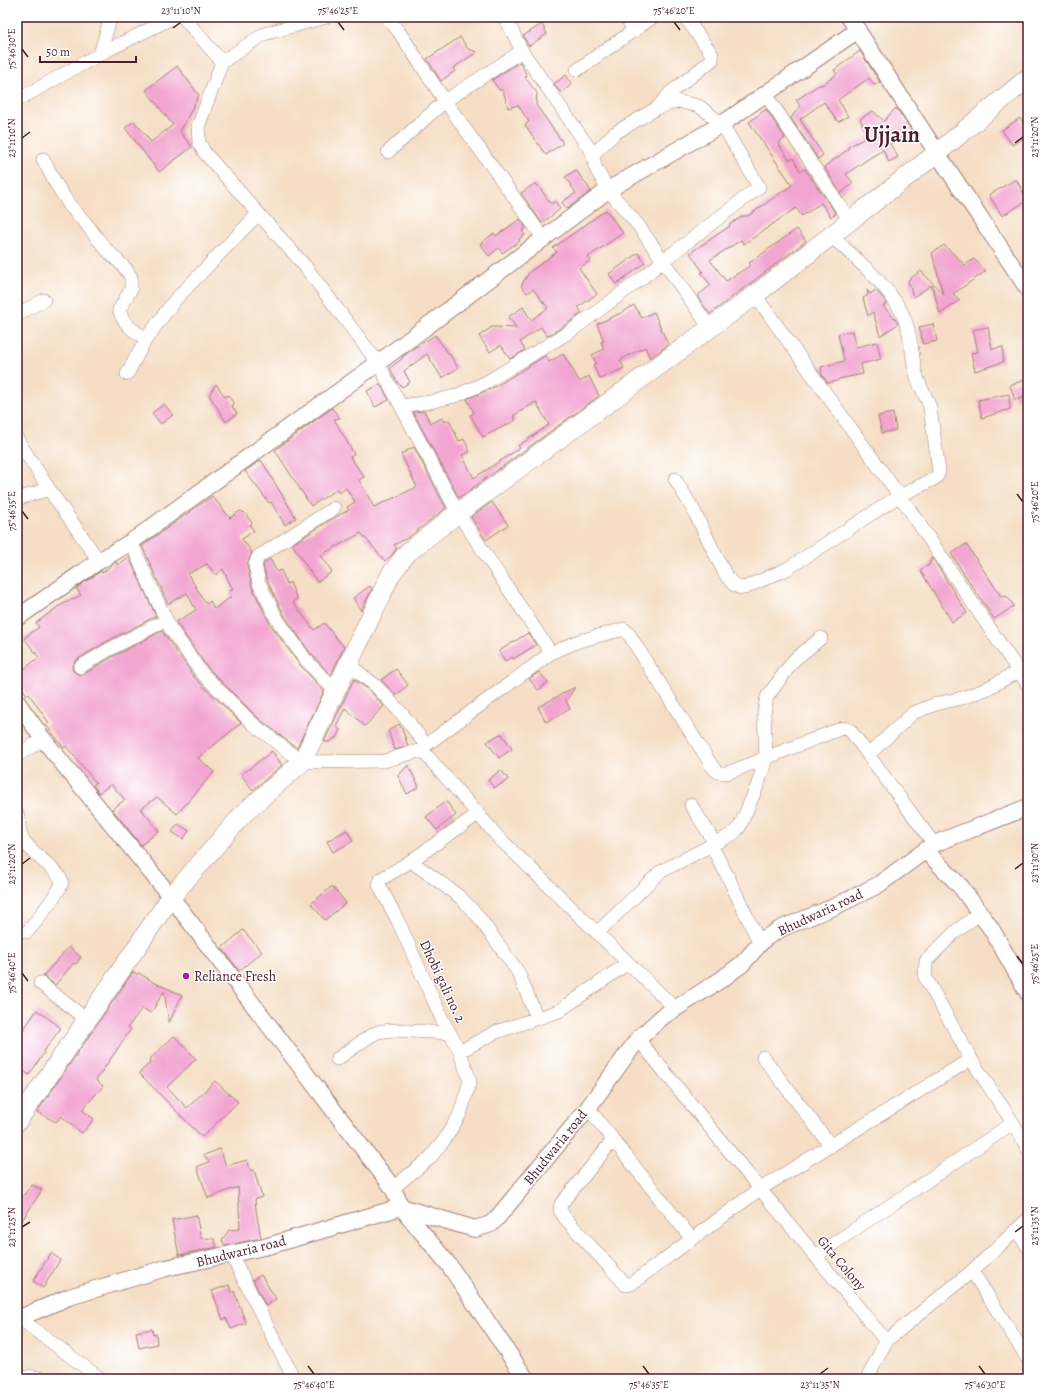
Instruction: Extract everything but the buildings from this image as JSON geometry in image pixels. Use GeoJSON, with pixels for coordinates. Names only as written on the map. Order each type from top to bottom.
{"type":"FeatureCollection","features":[{"type":"Feature","properties":{"kind":"main road"},"geometry":{"type":"LineString","coordinates":[[18,1119],[171,897],[244,813],[302,762],[391,574],[407,553],[458,513],[755,295],[937,153],[1028,78]]}},
{"type":"Feature","properties":{"kind":"street"},"geometry":{"type":"LineString","coordinates":[[100,54],[110,20],[109,17]]}},
{"type":"Feature","properties":{"kind":"street"},"geometry":{"type":"LineString","coordinates":[[17,99],[100,54],[174,17]]}},
{"type":"Feature","properties":{"kind":"street"},"geometry":{"type":"LineString","coordinates":[[183,17],[222,62]]}},
{"type":"Feature","properties":{"kind":"street"},"geometry":{"type":"LineString","coordinates":[[326,17],[264,34],[222,62],[198,127],[199,142],[204,152],[304,265],[378,363],[458,513],[551,653]]}},
{"type":"Feature","properties":{"kind":"street"},"geometry":{"type":"LineString","coordinates":[[387,17],[544,239]]}},
{"type":"Feature","properties":{"kind":"street"},"geometry":{"type":"LineString","coordinates":[[505,17],[522,51],[593,154],[595,167],[608,190],[638,224],[710,328]]}},
{"type":"Feature","properties":{"kind":"street"},"geometry":{"type":"LineString","coordinates":[[626,17],[634,31]]}},
{"type":"Feature","properties":{"kind":"street"},"geometry":{"type":"LineString","coordinates":[[577,70],[653,17]]}},
{"type":"Feature","properties":{"kind":"street"},"geometry":{"type":"LineString","coordinates":[[657,108],[670,92],[712,60],[712,55],[709,50],[685,17]]}},
{"type":"Feature","properties":{"kind":"street"},"geometry":{"type":"LineString","coordinates":[[17,618],[99,561],[131,542],[378,363],[608,190],[722,124],[766,95],[854,23],[937,153],[1028,289]]}},
{"type":"Feature","properties":{"kind":"street"},"geometry":{"type":"LineString","coordinates":[[388,152],[445,101],[522,51]]}},
{"type":"Feature","properties":{"kind":"street"},"geometry":{"type":"LineString","coordinates":[[766,95],[850,221]]}},
{"type":"Feature","properties":{"kind":"street"},"geometry":{"type":"LineString","coordinates":[[401,406],[430,402],[455,396],[485,383],[571,331],[641,279],[759,186],[722,124],[699,106],[677,101],[657,108],[615,133],[593,154]]}},
{"type":"Feature","properties":{"kind":"street"},"geometry":{"type":"LineString","coordinates":[[43,159],[70,206],[105,248],[126,268],[131,277],[131,288],[119,310],[122,319],[127,325],[146,339]]}},
{"type":"Feature","properties":{"kind":"street"},"geometry":{"type":"LineString","coordinates":[[127,374],[146,339],[175,300],[258,214]]}},
{"type":"Feature","properties":{"kind":"street"},"geometry":{"type":"LineString","coordinates":[[675,478],[693,509],[725,574],[733,584],[744,588],[787,569],[899,496],[938,476],[938,463],[928,400],[916,374],[909,333],[901,311],[885,288],[874,276],[830,236]]}},
{"type":"Feature","properties":{"kind":"street"},"geometry":{"type":"LineString","coordinates":[[755,295],[899,496],[1028,685]]}},
{"type":"Feature","properties":{"kind":"street"},"geometry":{"type":"LineString","coordinates":[[17,315],[44,300]]}},
{"type":"Feature","properties":{"kind":"street"},"geometry":{"type":"LineString","coordinates":[[17,439],[49,489],[99,561]]}},
{"type":"Feature","properties":{"kind":"street"},"geometry":{"type":"LineString","coordinates":[[17,499],[49,489]]}},
{"type":"Feature","properties":{"kind":"street"},"geometry":{"type":"LineString","coordinates":[[334,508],[258,557],[255,565],[259,583],[277,618],[305,658],[336,691]]}},
{"type":"Feature","properties":{"kind":"street"},"geometry":{"type":"LineString","coordinates":[[131,542],[170,628],[201,672],[253,724],[302,762],[384,761],[424,747],[551,653],[579,641],[624,629],[716,772],[722,774],[730,772],[843,728],[850,730],[930,848],[961,887],[992,930],[1028,993]]}},
{"type":"Feature","properties":{"kind":"street"},"geometry":{"type":"LineString","coordinates":[[80,667],[108,650],[166,620]]}},
{"type":"Feature","properties":{"kind":"street"},"geometry":{"type":"LineString","coordinates":[[597,933],[660,872],[734,833],[740,826],[758,784],[766,758],[764,713],[767,697],[794,660],[821,638]]}},
{"type":"Feature","properties":{"kind":"street"},"geometry":{"type":"LineString","coordinates":[[348,664],[376,686],[398,709],[424,747],[498,837],[676,1009]]}},
{"type":"Feature","properties":{"kind":"street"},"geometry":{"type":"LineString","coordinates":[[868,755],[913,713],[936,704],[962,698],[984,690],[1019,671]]}},
{"type":"Feature","properties":{"kind":"street"},"geometry":{"type":"LineString","coordinates":[[17,702],[43,738],[171,897],[393,1188],[401,1207],[449,1265],[526,1379]]}},
{"type":"Feature","properties":{"kind":"street"},"geometry":{"type":"LineString","coordinates":[[17,756],[43,738]]}},
{"type":"Feature","properties":{"kind":"street"},"geometry":{"type":"LineString","coordinates":[[691,805],[713,844],[760,944]]}},
{"type":"Feature","properties":{"kind":"street","name":"Bhudwaria road"},"geometry":{"type":"LineString","coordinates":[[18,1318],[69,1297],[166,1268],[268,1246],[401,1207],[474,1229],[490,1224],[497,1218],[588,1108],[638,1039],[662,1017],[722,979],[742,964],[765,938],[782,928],[834,907],[878,885],[930,848],[1028,807]]}},
{"type":"Feature","properties":{"kind":"street"},"geometry":{"type":"LineString","coordinates":[[17,813],[22,838],[40,859],[57,873],[62,882],[60,888],[27,932]]}},
{"type":"Feature","properties":{"kind":"street","name":"Dhobi gali no. 2"},"geometry":{"type":"LineString","coordinates":[[393,1188],[430,1158],[445,1139],[460,1114],[470,1081],[459,1050],[442,1019],[398,921],[379,885],[381,879],[411,861],[478,814]]}},
{"type":"Feature","properties":{"kind":"street"},"geometry":{"type":"LineString","coordinates":[[411,861],[460,897],[478,916],[518,972],[537,1018]]}},
{"type":"Feature","properties":{"kind":"street"},"geometry":{"type":"LineString","coordinates":[[980,913],[954,933],[926,961],[925,978],[971,1059],[1014,1123],[1028,1149]]}},
{"type":"Feature","properties":{"kind":"street"},"geometry":{"type":"LineString","coordinates":[[459,1050],[468,1047],[496,1032],[559,1011],[628,963]]}},
{"type":"Feature","properties":{"kind":"street"},"geometry":{"type":"LineString","coordinates":[[40,983],[87,1020]]}},
{"type":"Feature","properties":{"kind":"street"},"geometry":{"type":"LineString","coordinates":[[337,1059],[378,1032],[391,1030],[450,1033]]}},
{"type":"Feature","properties":{"kind":"street","name":"Gita Colony"},"geometry":{"type":"LineString","coordinates":[[638,1039],[886,1341]]}},
{"type":"Feature","properties":{"kind":"street"},"geometry":{"type":"LineString","coordinates":[[763,1057],[831,1146]]}},
{"type":"Feature","properties":{"kind":"street"},"geometry":{"type":"LineString","coordinates":[[613,1140],[561,1204],[560,1210],[565,1218],[626,1285],[631,1284],[760,1189],[971,1059]]}},
{"type":"Feature","properties":{"kind":"street"},"geometry":{"type":"LineString","coordinates":[[588,1108],[692,1239]]}},
{"type":"Feature","properties":{"kind":"street"},"geometry":{"type":"LineString","coordinates":[[815,1256],[1014,1123]]}},
{"type":"Feature","properties":{"kind":"street"},"geometry":{"type":"LineString","coordinates":[[866,1379],[886,1341],[972,1271],[1028,1219]]}},
{"type":"Feature","properties":{"kind":"street"},"geometry":{"type":"LineString","coordinates":[[1016,1230],[1028,1247]]}},
{"type":"Feature","properties":{"kind":"street"},"geometry":{"type":"LineString","coordinates":[[231,1254],[294,1379]]}},
{"type":"Feature","properties":{"kind":"street"},"geometry":{"type":"LineString","coordinates":[[972,1271],[1028,1359]]}},
{"type":"Feature","properties":{"kind":"street"},"geometry":{"type":"LineString","coordinates":[[18,1318],[101,1379]]}},
{"type":"Feature","properties":{"kind":"street"},"geometry":{"type":"LineString","coordinates":[[22,1379],[30,1376],[44,1379]]}},
{"type":"Feature","properties":{"kind":"place","name":"Reliance Fresh"},"geometry":{"type":"Point","coordinates":[186,976]}},
{"type":"Feature","properties":{"kind":"district","name":"Ujjain"},"geometry":{"type":"Point","coordinates":[892,134]}}]}
